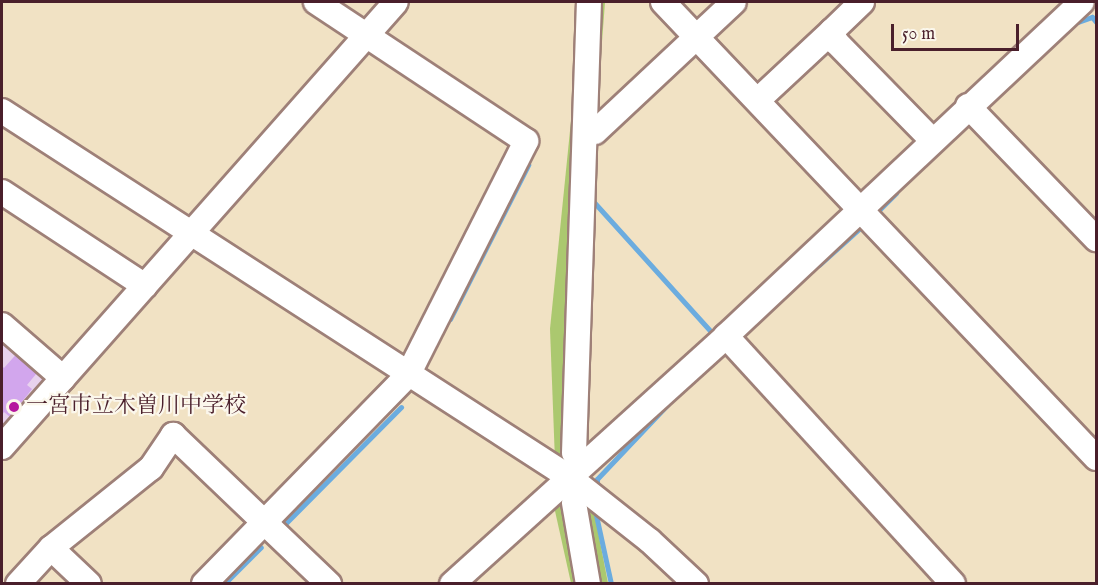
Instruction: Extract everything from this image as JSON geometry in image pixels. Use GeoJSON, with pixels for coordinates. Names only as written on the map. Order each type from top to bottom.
{"type":"FeatureCollection","features":[{"type":"Feature","properties":{"kind":"street"},"geometry":{"type":"LineString","coordinates":[[204,584],[408,375],[525,141],[316,2]]}},
{"type":"Feature","properties":{"kind":"street"},"geometry":{"type":"LineString","coordinates":[[2,447],[396,2]]}},
{"type":"Feature","properties":{"kind":"street"},"geometry":{"type":"LineString","coordinates":[[574,453],[589,2]]}},
{"type":"Feature","properties":{"kind":"street"},"geometry":{"type":"LineString","coordinates":[[663,2],[1096,458]]}},
{"type":"Feature","properties":{"kind":"street"},"geometry":{"type":"LineString","coordinates":[[595,132],[734,2]]}},
{"type":"Feature","properties":{"kind":"street"},"geometry":{"type":"LineString","coordinates":[[758,100],[862,2]]}},
{"type":"Feature","properties":{"kind":"street"},"geometry":{"type":"LineString","coordinates":[[452,584],[726,336],[968,106],[1082,2]]}},
{"type":"Feature","properties":{"kind":"street"},"geometry":{"type":"LineString","coordinates":[[832,30],[836,42],[932,140]]}},
{"type":"Feature","properties":{"kind":"street"},"geometry":{"type":"LineString","coordinates":[[968,106],[1096,240]]}},
{"type":"Feature","properties":{"kind":"street"},"geometry":{"type":"LineString","coordinates":[[2,111],[569,477],[650,541],[696,584]]}},
{"type":"Feature","properties":{"kind":"street"},"geometry":{"type":"LineString","coordinates":[[2,192],[145,286]]}},
{"type":"Feature","properties":{"kind":"street"},"geometry":{"type":"LineString","coordinates":[[2,325],[63,378]]}},
{"type":"Feature","properties":{"kind":"street"},"geometry":{"type":"LineString","coordinates":[[726,336],[953,584]]}},
{"type":"Feature","properties":{"kind":"street"},"geometry":{"type":"LineString","coordinates":[[18,584],[51,548],[151,468],[173,435],[310,584]]}},
{"type":"Feature","properties":{"kind":"street"},"geometry":{"type":"LineString","coordinates":[[574,503],[588,584]]}},
{"type":"Feature","properties":{"kind":"street"},"geometry":{"type":"LineString","coordinates":[[260,527],[329,584]]}},
{"type":"Feature","properties":{"kind":"street"},"geometry":{"type":"LineString","coordinates":[[51,548],[88,584]]}},
{"type":"Feature","properties":{"kind":"shaded area","name":"一宮市立木曽川中学校"},"geometry":{"type":"Polygon","coordinates":[[[2,333],[53,378],[2,437],[2,333]]]}},
{"type":"Feature","properties":{"kind":"green space"},"geometry":{"type":"Polygon","coordinates":[[[583,2],[605,2],[570,468],[555,461],[550,329],[583,2]]]}},
{"type":"Feature","properties":{"kind":"green space"},"geometry":{"type":"Polygon","coordinates":[[[551,493],[591,495],[608,583],[571,583],[551,493]]]}},
{"type":"Feature","properties":{"kind":"building"},"geometry":{"type":"Polygon","coordinates":[[[20,350],[41,368],[27,385],[32,389],[10,417],[4,412],[2,415],[2,366],[4,368],[20,350]]]}},
{"type":"Feature","properties":{"kind":"waterway"},"geometry":{"type":"LineString","coordinates":[[1078,22],[1092,17],[1096,22]]}},
{"type":"Feature","properties":{"kind":"waterway"},"geometry":{"type":"LineString","coordinates":[[450,319],[528,165]]}},
{"type":"Feature","properties":{"kind":"waterway"},"geometry":{"type":"LineString","coordinates":[[877,212],[896,193]]}},
{"type":"Feature","properties":{"kind":"waterway"},"geometry":{"type":"LineString","coordinates":[[592,200],[715,336]]}},
{"type":"Feature","properties":{"kind":"waterway"},"geometry":{"type":"LineString","coordinates":[[819,265],[860,228]]}},
{"type":"Feature","properties":{"kind":"waterway"},"geometry":{"type":"LineString","coordinates":[[597,489],[597,479],[668,404]]}},
{"type":"Feature","properties":{"kind":"waterway"},"geometry":{"type":"LineString","coordinates":[[282,527],[401,407]]}},
{"type":"Feature","properties":{"kind":"waterway"},"geometry":{"type":"LineString","coordinates":[[596,515],[611,584]]}},
{"type":"Feature","properties":{"kind":"waterway"},"geometry":{"type":"LineString","coordinates":[[224,584],[261,547]]}},
{"type":"Feature","properties":{"kind":"place","name":"一宮市立木曽川中学校"},"geometry":{"type":"Point","coordinates":[14,407]}}]}
